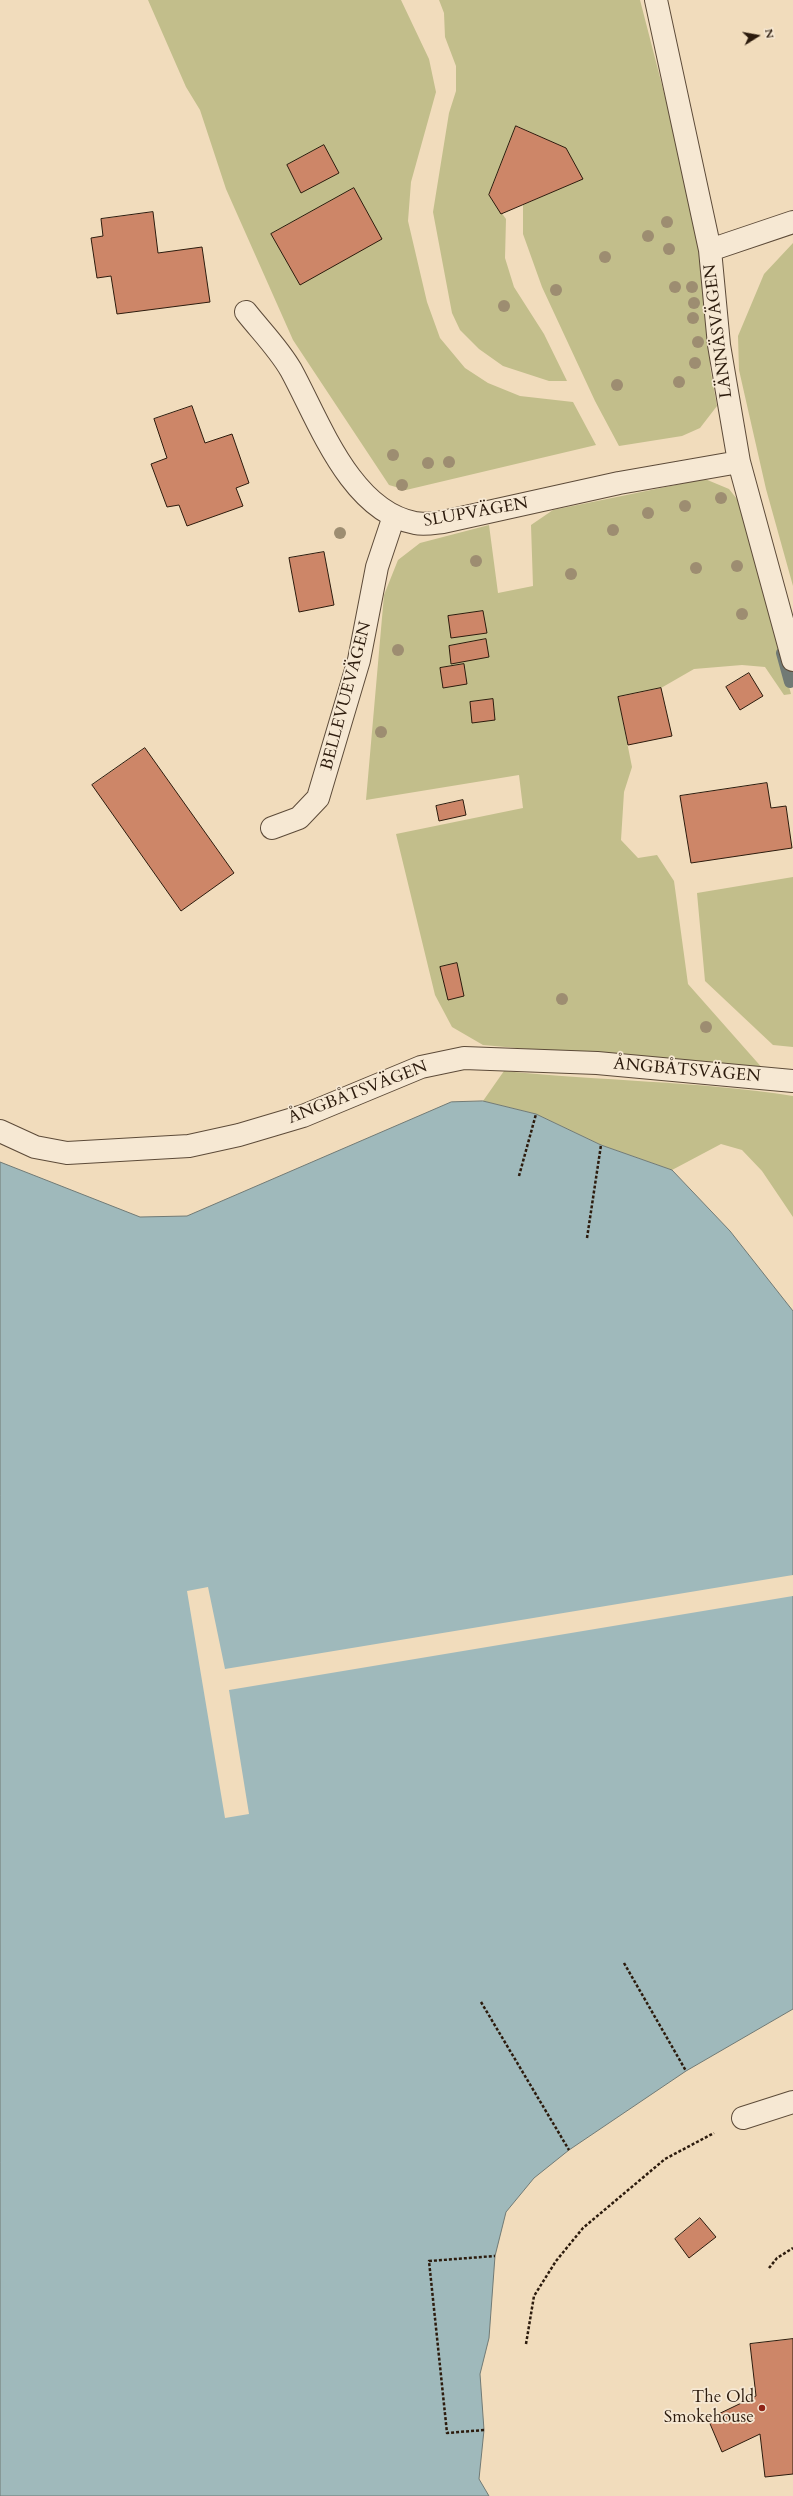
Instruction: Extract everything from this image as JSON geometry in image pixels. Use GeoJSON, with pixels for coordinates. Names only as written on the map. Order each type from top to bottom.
{"type":"FeatureCollection","features":[{"type":"Feature","properties":{"kind":"street","name":"LÄNNÄSVÄGEN"},"geometry":{"type":"LineString","coordinates":[[656,0],[710,250],[719,345],[739,462],[793,660]]}},
{"type":"Feature","properties":{"kind":"street"},"geometry":{"type":"LineString","coordinates":[[710,250],[793,222]]}},
{"type":"Feature","properties":{"kind":"street","name":"SLUPVÄGEN"},"geometry":{"type":"LineString","coordinates":[[246,312],[290,368],[348,475],[367,497],[394,516],[416,523],[443,522],[619,483],[739,462]]}},
{"type":"Feature","properties":{"kind":"street","name":"BELLEVUEVÄGEN"},"geometry":{"type":"LineString","coordinates":[[272,828],[299,818],[318,798],[359,660],[377,567],[394,516]]}},
{"type":"Feature","properties":{"kind":"street","name":"ÅNGBÅTSVÄGEN"},"geometry":{"type":"LineString","coordinates":[[0,1131],[35,1147],[67,1153],[189,1146],[239,1135],[303,1116],[420,1067],[464,1058],[605,1064],[793,1081]]}},
{"type":"Feature","properties":{"kind":"street"},"geometry":{"type":"LineString","coordinates":[[743,2118],[793,2102]]}},
{"type":"Feature","properties":{"kind":"path"},"geometry":{"type":"LineString","coordinates":[[519,1176],[536,1114]]}},
{"type":"Feature","properties":{"kind":"path"},"geometry":{"type":"LineString","coordinates":[[587,1238],[601,1145]]}},
{"type":"Feature","properties":{"kind":"path"},"geometry":{"type":"LineString","coordinates":[[624,1963],[686,2071]]}},
{"type":"Feature","properties":{"kind":"path"},"geometry":{"type":"LineString","coordinates":[[481,2002],[569,2150]]}},
{"type":"Feature","properties":{"kind":"path"},"geometry":{"type":"LineString","coordinates":[[526,2344],[534,2296],[556,2261],[583,2228],[665,2159],[743,2118]]}},
{"type":"Feature","properties":{"kind":"path"},"geometry":{"type":"LineString","coordinates":[[769,2268],[777,2258],[793,2248]]}},
{"type":"Feature","properties":{"kind":"path"},"geometry":{"type":"LineString","coordinates":[[484,2430],[447,2433],[429,2261],[495,2256]]}},
{"type":"Feature","properties":{"kind":"shaded area"},"geometry":{"type":"Polygon","coordinates":[[[148,0],[401,0],[429,59],[436,92],[411,182],[408,221],[427,302],[440,338],[465,368],[488,383],[520,396],[573,402],[596,445],[406,490],[389,485],[293,340],[226,189],[200,110],[186,87],[148,0]]]}},
{"type":"Feature","properties":{"kind":"shaded area"},"geometry":{"type":"Polygon","coordinates":[[[439,0],[640,0],[693,205],[710,324],[710,367],[717,406],[700,428],[682,436],[619,446],[595,401],[542,287],[523,234],[523,205],[582,179],[566,148],[517,126],[489,195],[506,219],[505,258],[514,287],[544,334],[567,381],[549,381],[503,366],[479,349],[460,330],[452,313],[433,212],[449,113],[456,91],[456,66],[445,37],[444,13],[439,0]]]}},
{"type":"Feature","properties":{"kind":"shaded area"},"geometry":{"type":"Polygon","coordinates":[[[793,243],[793,586],[766,489],[739,370],[738,336],[764,274],[793,243]]]}},
{"type":"Feature","properties":{"kind":"shaded area"},"geometry":{"type":"Polygon","coordinates":[[[705,479],[729,489],[741,504],[791,694],[784,695],[765,667],[742,665],[694,669],[661,688],[618,697],[632,767],[624,792],[621,840],[638,858],[657,855],[674,881],[688,984],[764,1070],[483,1045],[452,1027],[435,995],[396,834],[523,808],[519,775],[366,800],[384,595],[398,560],[420,543],[489,525],[498,593],[533,586],[531,525],[553,510],[705,479]]]}},
{"type":"Feature","properties":{"kind":"shaded area"},"geometry":{"type":"Polygon","coordinates":[[[793,877],[793,1047],[773,1045],[705,981],[697,893],[793,877]]]}},
{"type":"Feature","properties":{"kind":"shaded area"},"geometry":{"type":"Polygon","coordinates":[[[504,1071],[721,1087],[793,1096],[793,1217],[762,1171],[742,1150],[721,1144],[672,1170],[601,1145],[536,1114],[483,1101],[504,1071]]]}},
{"type":"Feature","properties":{"kind":"water"},"geometry":{"type":"Polygon","coordinates":[[[483,1101],[536,1114],[601,1145],[672,1170],[730,1231],[793,1311],[793,2009],[686,2071],[569,2150],[534,2178],[506,2212],[495,2256],[489,2338],[480,2374],[484,2430],[479,2479],[489,2496],[0,2496],[0,1162],[140,1217],[187,1216],[451,1102],[483,1101]]]}},
{"type":"Feature","properties":{"kind":"pier"},"geometry":{"type":"Polygon","coordinates":[[[793,1575],[793,1596],[229,1690],[249,1814],[225,1818],[187,1591],[208,1587],[225,1669],[793,1575]]]}},
{"type":"Feature","properties":{"kind":"building"},"geometry":{"type":"Polygon","coordinates":[[[516,126],[566,148],[583,179],[501,214],[489,195],[516,126]]]}},
{"type":"Feature","properties":{"kind":"building"},"geometry":{"type":"Polygon","coordinates":[[[324,145],[339,173],[301,193],[287,165],[324,145]]]}},
{"type":"Feature","properties":{"kind":"building"},"geometry":{"type":"Polygon","coordinates":[[[354,188],[382,239],[300,285],[271,234],[354,188]]]}},
{"type":"Feature","properties":{"kind":"building"},"geometry":{"type":"Polygon","coordinates":[[[153,212],[158,253],[202,247],[210,302],[117,314],[111,276],[97,278],[91,238],[103,236],[101,219],[153,212]]]}},
{"type":"Feature","properties":{"kind":"building"},"geometry":{"type":"Polygon","coordinates":[[[192,406],[205,443],[232,434],[249,483],[236,488],[243,506],[187,526],[179,505],[167,507],[151,464],[167,458],[154,419],[192,406]]]}},
{"type":"Feature","properties":{"kind":"building"},"geometry":{"type":"Polygon","coordinates":[[[324,552],[334,605],[299,612],[289,558],[324,552]]]}},
{"type":"Feature","properties":{"kind":"building"},"geometry":{"type":"Polygon","coordinates":[[[483,611],[487,633],[451,638],[448,616],[483,611]]]}},
{"type":"Feature","properties":{"kind":"building"},"geometry":{"type":"Polygon","coordinates":[[[486,639],[489,657],[451,664],[449,646],[486,639]]]}},
{"type":"Feature","properties":{"kind":"building"},"geometry":{"type":"Polygon","coordinates":[[[464,664],[467,684],[443,688],[440,668],[464,664]]]}},
{"type":"Feature","properties":{"kind":"building"},"geometry":{"type":"Polygon","coordinates":[[[749,673],[763,696],[740,710],[726,687],[749,673]]]}},
{"type":"Feature","properties":{"kind":"building"},"geometry":{"type":"Polygon","coordinates":[[[661,688],[672,736],[628,745],[618,697],[661,688]]]}},
{"type":"Feature","properties":{"kind":"building"},"geometry":{"type":"Polygon","coordinates":[[[493,699],[495,720],[472,723],[470,702],[493,699]]]}},
{"type":"Feature","properties":{"kind":"building"},"geometry":{"type":"Polygon","coordinates":[[[145,748],[234,873],[181,911],[92,785],[145,748]]]}},
{"type":"Feature","properties":{"kind":"building"},"geometry":{"type":"Polygon","coordinates":[[[767,783],[771,808],[786,806],[792,848],[691,863],[680,796],[767,783]]]}},
{"type":"Feature","properties":{"kind":"building"},"geometry":{"type":"Polygon","coordinates":[[[463,800],[466,815],[439,821],[436,806],[463,800]]]}},
{"type":"Feature","properties":{"kind":"building"},"geometry":{"type":"Polygon","coordinates":[[[457,963],[464,996],[448,1000],[440,967],[457,963]]]}},
{"type":"Feature","properties":{"kind":"building"},"geometry":{"type":"Polygon","coordinates":[[[700,2218],[716,2237],[689,2258],[675,2239],[700,2218]]]}},
{"type":"Feature","properties":{"kind":"building","name":"The Old Smokehouse"},"geometry":{"type":"Polygon","coordinates":[[[793,2339],[793,2474],[765,2477],[760,2434],[722,2452],[708,2419],[756,2396],[750,2344],[793,2339]]]}},
{"type":"Feature","properties":{"kind":"waterway"},"geometry":{"type":"LineString","coordinates":[[782,653],[790,682]]}},
{"type":"Feature","properties":{"kind":"place","name":"The Old Smokehouse"},"geometry":{"type":"Point","coordinates":[762,2408]}}]}
